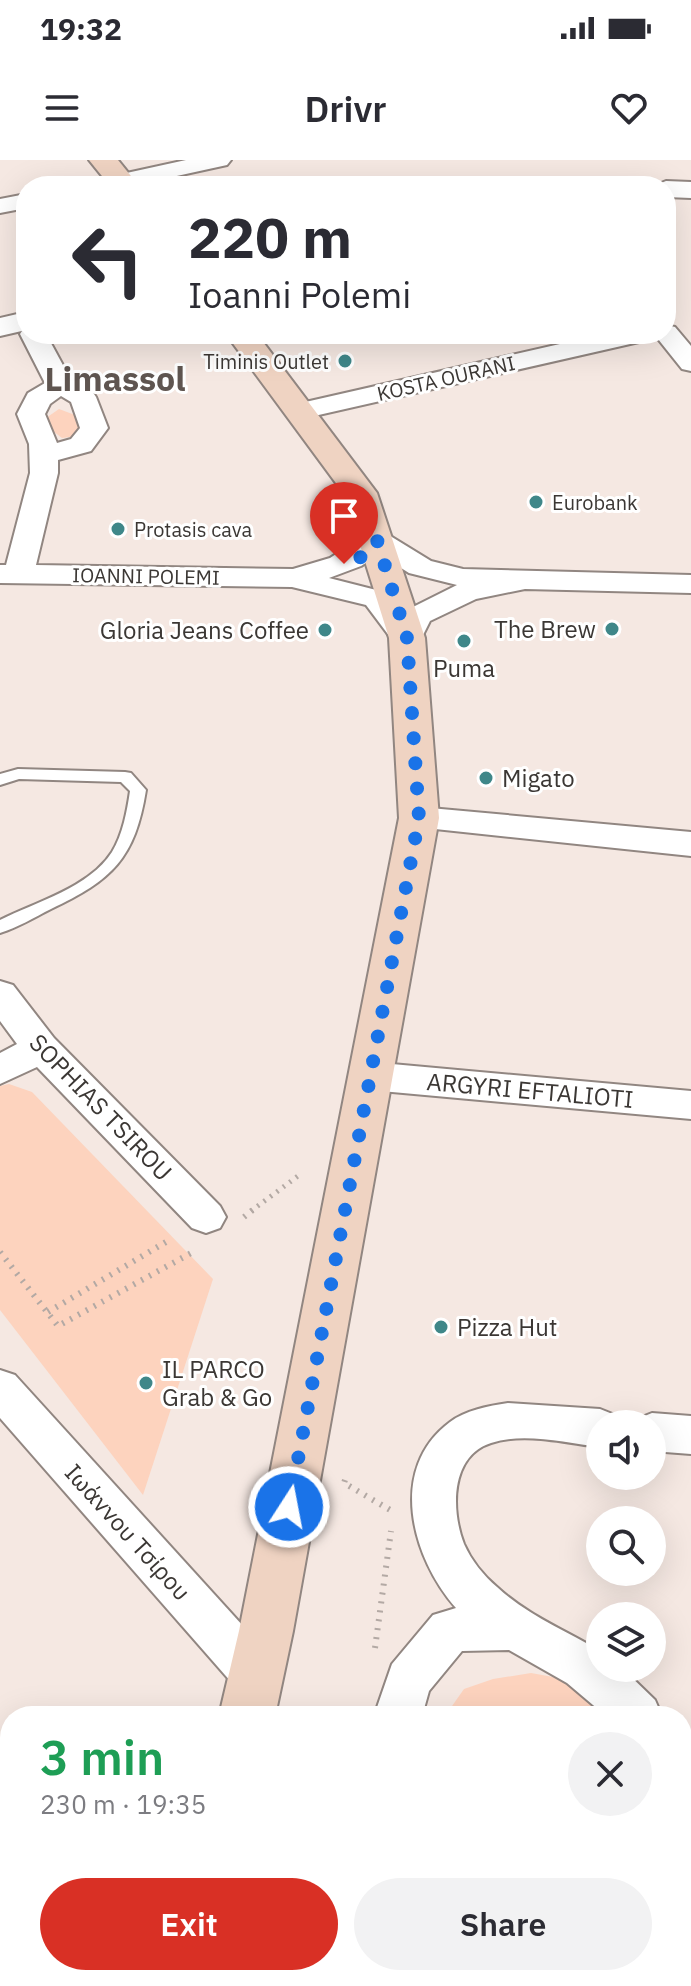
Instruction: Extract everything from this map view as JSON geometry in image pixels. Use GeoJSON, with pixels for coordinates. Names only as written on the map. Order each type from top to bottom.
{"type":"FeatureCollection","features":[{"type":"Feature","properties":{"kind":"main road"},"geometry":{"type":"LineString","coordinates":[[249,344],[360,493],[377,540],[407,638],[419,818],[251,1696]]}},
{"type":"Feature","properties":{"kind":"street"},"geometry":{"type":"LineString","coordinates":[[124,176],[219,160]]}},
{"type":"Feature","properties":{"kind":"street"},"geometry":{"type":"LineString","coordinates":[[38,344],[60,385],[82,397],[94,428],[81,445],[45,455]]}},
{"type":"Feature","properties":{"kind":"street","name":"KOSTA OURANI"},"geometry":{"type":"LineString","coordinates":[[301,411],[595,344]]}},
{"type":"Feature","properties":{"kind":"street"},"geometry":{"type":"LineString","coordinates":[[676,344],[691,363]]}},
{"type":"Feature","properties":{"kind":"street"},"geometry":{"type":"LineString","coordinates":[[9,574],[44,473],[45,455],[31,414],[38,399],[60,385]]}},
{"type":"Feature","properties":{"kind":"street"},"geometry":{"type":"LineString","coordinates":[[377,540],[420,567],[437,573],[519,581],[691,584]]}},
{"type":"Feature","properties":{"kind":"street","name":"IOANNI POLEMI"},"geometry":{"type":"LineString","coordinates":[[292,578],[353,561],[377,540]]}},
{"type":"Feature","properties":{"kind":"street","name":"IOANNI POLEMI"},"geometry":{"type":"LineString","coordinates":[[9,574],[292,578],[377,599],[407,638]]}},
{"type":"Feature","properties":{"kind":"street"},"geometry":{"type":"LineString","coordinates":[[407,638],[417,615],[467,592],[519,581]]}},
{"type":"Feature","properties":{"kind":"street"},"geometry":{"type":"LineString","coordinates":[[419,818],[691,844]]}},
{"type":"Feature","properties":{"kind":"street","name":"SOPHIAS TSIROU"},"geometry":{"type":"LineString","coordinates":[[0,994],[41,1048],[217,1228]]}},
{"type":"Feature","properties":{"kind":"street"},"geometry":{"type":"LineString","coordinates":[[0,1070],[41,1048]]}},
{"type":"Feature","properties":{"kind":"street","name":"ARGYRI EFTALIOTI"},"geometry":{"type":"LineString","coordinates":[[370,1076],[691,1105]]}},
{"type":"Feature","properties":{"kind":"street","name":"Ιωάννου Τσίρου"},"geometry":{"type":"LineString","coordinates":[[0,1388],[251,1696]]}},
{"type":"Feature","properties":{"kind":"street"},"geometry":{"type":"LineString","coordinates":[[586,1427],[520,1421],[487,1422],[464,1433],[445,1455],[432,1488],[437,1535],[460,1579],[494,1614],[585,1668],[627,1706]]}},
{"type":"Feature","properties":{"kind":"street"},"geometry":{"type":"LineString","coordinates":[[666,1433],[691,1435]]}},
{"type":"Feature","properties":{"kind":"street"},"geometry":{"type":"LineString","coordinates":[[401,1706],[409,1680],[450,1630],[519,1628]]}},
{"type":"Feature","properties":{"kind":"lane"},"geometry":{"type":"LineString","coordinates":[[0,780],[18,774],[125,777],[138,790],[136,807],[117,857],[94,878],[0,927]]}},
{"type":"Feature","properties":{"kind":"path"},"geometry":{"type":"LineString","coordinates":[[0,1252],[58,1326],[298,1176]]}},
{"type":"Feature","properties":{"kind":"path"},"geometry":{"type":"LineString","coordinates":[[48,1312],[217,1228]]}},
{"type":"Feature","properties":{"kind":"path"},"geometry":{"type":"LineString","coordinates":[[344,1483],[394,1512],[374,1653]]}},
{"type":"Feature","properties":{"kind":"shaded area"},"geometry":{"type":"Polygon","coordinates":[[[59,409],[75,415],[82,430],[77,436],[62,438],[49,428],[46,418],[59,409]]]}},
{"type":"Feature","properties":{"kind":"shaded area"},"geometry":{"type":"Polygon","coordinates":[[[9,1084],[32,1092],[213,1279],[143,1495],[0,1310],[0,1086],[9,1084]]]}},
{"type":"Feature","properties":{"kind":"shaded area"},"geometry":{"type":"Polygon","coordinates":[[[531,1673],[575,1681],[597,1706],[452,1706],[464,1689],[493,1679],[531,1673]]]}},
{"type":"Feature","properties":{"kind":"place","name":"Timinis Outlet"},"geometry":{"type":"Point","coordinates":[345,361]}},
{"type":"Feature","properties":{"kind":"place","name":"Eurobank"},"geometry":{"type":"Point","coordinates":[536,502]}},
{"type":"Feature","properties":{"kind":"place","name":"Protasis cava"},"geometry":{"type":"Point","coordinates":[118,529]}},
{"type":"Feature","properties":{"kind":"place","name":"The Brew"},"geometry":{"type":"Point","coordinates":[612,629]}},
{"type":"Feature","properties":{"kind":"place","name":"Gloria Jeans Coffee"},"geometry":{"type":"Point","coordinates":[325,630]}},
{"type":"Feature","properties":{"kind":"place","name":"Puma"},"geometry":{"type":"Point","coordinates":[464,641]}},
{"type":"Feature","properties":{"kind":"place","name":"Migato"},"geometry":{"type":"Point","coordinates":[486,778]}},
{"type":"Feature","properties":{"kind":"place","name":"Pizza Hut"},"geometry":{"type":"Point","coordinates":[441,1327]}},
{"type":"Feature","properties":{"kind":"place","name":"IL PARCO Grab & Go"},"geometry":{"type":"Point","coordinates":[146,1383]}},
{"type":"Feature","properties":{"kind":"district","name":"Limassol"},"geometry":{"type":"Point","coordinates":[115,378]}},
{"type":"Feature","properties":{"kind":"route"},"geometry":{"type":"LineString","coordinates":[[289,1507],[419,818],[407,638],[377,540],[361,557],[344,564]]}}]}
